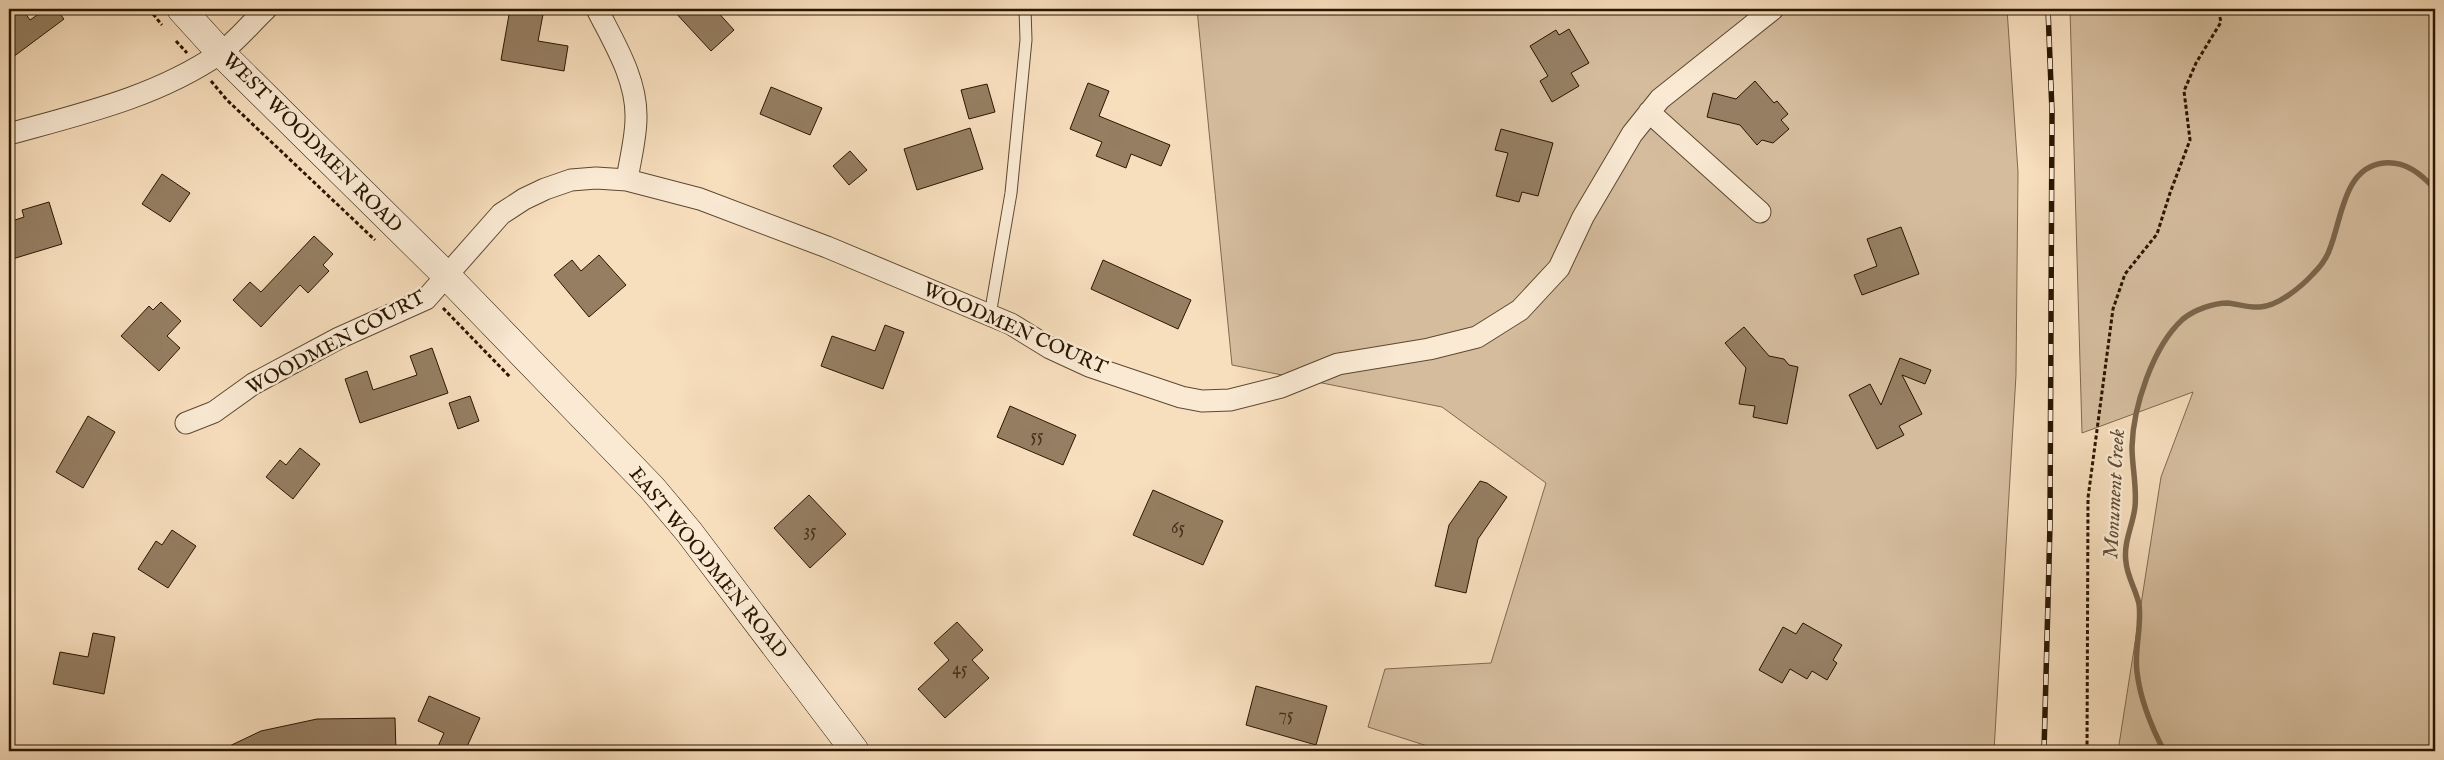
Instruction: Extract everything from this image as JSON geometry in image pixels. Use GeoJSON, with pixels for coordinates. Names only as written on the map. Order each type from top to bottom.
{"type":"FeatureCollection","features":[{"type":"Feature","properties":{"kind":"main road","name":"WEST WOODMEN ROAD"},"geometry":{"type":"LineString","coordinates":[[174,20],[209,60],[438,285]]}},
{"type":"Feature","properties":{"kind":"main road","name":"EAST WOODMEN ROAD"},"geometry":{"type":"LineString","coordinates":[[438,285],[652,488],[689,532],[856,751]]}},
{"type":"Feature","properties":{"kind":"street"},"geometry":{"type":"LineString","coordinates":[[9,134],[109,106],[161,88],[209,60],[266,9]]}},
{"type":"Feature","properties":{"kind":"street"},"geometry":{"type":"LineString","coordinates":[[597,9],[624,63],[636,101],[636,120],[627,180]]}},
{"type":"Feature","properties":{"kind":"street","name":"WOODMEN COURT"},"geometry":{"type":"LineString","coordinates":[[186,423],[214,412],[253,384],[339,338],[426,299],[501,214],[524,198],[572,180],[596,178],[627,180],[700,199],[827,247],[1011,324],[1050,348],[1089,366],[1181,397],[1218,402],[1281,387],[1338,364],[1429,349],[1477,337],[1520,310],[1559,268],[1583,217],[1632,134],[1660,99],[1773,9]]}},
{"type":"Feature","properties":{"kind":"street"},"geometry":{"type":"LineString","coordinates":[[1649,112],[1760,212]]}},
{"type":"Feature","properties":{"kind":"lane"},"geometry":{"type":"LineString","coordinates":[[990,315],[1011,194],[1024,67],[1025,9]]}},
{"type":"Feature","properties":{"kind":"path"},"geometry":{"type":"LineString","coordinates":[[148,9],[174,20]]}},
{"type":"Feature","properties":{"kind":"path"},"geometry":{"type":"LineString","coordinates":[[2087,751],[2088,498],[2113,309],[2125,274],[2157,234],[2190,140],[2184,91],[2196,62],[2222,22],[2218,9]]}},
{"type":"Feature","properties":{"kind":"path"},"geometry":{"type":"LineString","coordinates":[[173,38],[209,60],[227,100],[379,244]]}},
{"type":"Feature","properties":{"kind":"path"},"geometry":{"type":"LineString","coordinates":[[438,285],[513,381]]}},
{"type":"Feature","properties":{"kind":"shaded area"},"geometry":{"type":"Polygon","coordinates":[[[1197,9],[2007,9],[2018,172],[2016,375],[1994,751],[1443,751],[1368,727],[1385,669],[1491,663],[1546,483],[1442,407],[1232,365],[1197,9]]]}},
{"type":"Feature","properties":{"kind":"shaded area"},"geometry":{"type":"Polygon","coordinates":[[[2070,9],[2435,9],[2435,751],[2118,751],[2161,477],[2193,392],[2082,433],[2070,9]]]}},
{"type":"Feature","properties":{"kind":"building"},"geometry":{"type":"Polygon","coordinates":[[[22,9],[30,20],[46,9],[56,9],[64,19],[9,60],[9,19],[22,9]]]}},
{"type":"Feature","properties":{"kind":"building"},"geometry":{"type":"Polygon","coordinates":[[[510,9],[544,9],[538,41],[568,46],[564,71],[501,60],[510,9]]]}},
{"type":"Feature","properties":{"kind":"building"},"geometry":{"type":"Polygon","coordinates":[[[672,9],[715,9],[734,30],[711,51],[672,9]]]}},
{"type":"Feature","properties":{"kind":"building"},"geometry":{"type":"Polygon","coordinates":[[[1569,29],[1589,63],[1571,73],[1579,86],[1552,102],[1540,81],[1548,76],[1530,46],[1556,30],[1559,35],[1569,29]]]}},
{"type":"Feature","properties":{"kind":"building"},"geometry":{"type":"Polygon","coordinates":[[[1755,81],[1774,103],[1777,101],[1788,114],[1781,120],[1789,129],[1773,143],[1762,140],[1757,145],[1740,125],[1707,117],[1713,93],[1736,99],[1755,81]]]}},
{"type":"Feature","properties":{"kind":"building"},"geometry":{"type":"Polygon","coordinates":[[[1088,83],[1109,91],[1099,116],[1170,145],[1161,166],[1131,154],[1126,168],[1096,156],[1102,142],[1070,129],[1088,83]]]}},
{"type":"Feature","properties":{"kind":"building"},"geometry":{"type":"Polygon","coordinates":[[[987,84],[995,112],[969,119],[961,90],[987,84]]]}},
{"type":"Feature","properties":{"kind":"building"},"geometry":{"type":"Polygon","coordinates":[[[771,87],[822,108],[810,135],[760,114],[771,87]]]}},
{"type":"Feature","properties":{"kind":"building"},"geometry":{"type":"Polygon","coordinates":[[[970,128],[983,169],[917,190],[904,149],[970,128]]]}},
{"type":"Feature","properties":{"kind":"building"},"geometry":{"type":"Polygon","coordinates":[[[1501,129],[1553,143],[1538,196],[1522,192],[1519,202],[1496,196],[1508,153],[1495,150],[1501,129]]]}},
{"type":"Feature","properties":{"kind":"building"},"geometry":{"type":"Polygon","coordinates":[[[850,151],[867,170],[849,185],[833,166],[850,151]]]}},
{"type":"Feature","properties":{"kind":"building"},"geometry":{"type":"Polygon","coordinates":[[[162,174],[190,193],[170,222],[142,204],[162,174]]]}},
{"type":"Feature","properties":{"kind":"building"},"geometry":{"type":"Polygon","coordinates":[[[49,202],[62,244],[9,260],[9,222],[24,217],[22,210],[49,202]]]}},
{"type":"Feature","properties":{"kind":"building"},"geometry":{"type":"Polygon","coordinates":[[[1901,227],[1919,274],[1862,295],[1854,275],[1877,266],[1867,239],[1901,227]]]}},
{"type":"Feature","properties":{"kind":"building"},"geometry":{"type":"Polygon","coordinates":[[[314,236],[333,254],[323,265],[329,271],[308,293],[300,285],[261,327],[233,300],[250,282],[261,292],[314,236]]]}},
{"type":"Feature","properties":{"kind":"building"},"geometry":{"type":"Polygon","coordinates":[[[599,255],[626,285],[589,317],[554,275],[572,260],[581,271],[599,255]]]}},
{"type":"Feature","properties":{"kind":"building"},"geometry":{"type":"Polygon","coordinates":[[[1103,260],[1191,300],[1178,329],[1091,289],[1103,260]]]}},
{"type":"Feature","properties":{"kind":"building"},"geometry":{"type":"Polygon","coordinates":[[[161,302],[181,321],[167,336],[180,348],[159,371],[121,336],[149,306],[153,310],[161,302]]]}},
{"type":"Feature","properties":{"kind":"building"},"geometry":{"type":"Polygon","coordinates":[[[885,325],[904,332],[883,389],[821,366],[832,336],[875,351],[885,325]]]}},
{"type":"Feature","properties":{"kind":"building"},"geometry":{"type":"Polygon","coordinates":[[[1744,327],[1769,356],[1784,359],[1789,365],[1798,367],[1787,424],[1753,417],[1755,406],[1739,404],[1746,368],[1725,343],[1744,327]]]}},
{"type":"Feature","properties":{"kind":"building"},"geometry":{"type":"Polygon","coordinates":[[[432,348],[448,393],[360,423],[345,379],[367,371],[373,390],[417,375],[410,356],[432,348]]]}},
{"type":"Feature","properties":{"kind":"building"},"geometry":{"type":"Polygon","coordinates":[[[1900,358],[1931,370],[1925,384],[1902,375],[1922,414],[1899,426],[1904,435],[1877,449],[1849,395],[1870,384],[1881,405],[1900,358]]]}},
{"type":"Feature","properties":{"kind":"building"},"geometry":{"type":"Polygon","coordinates":[[[470,396],[479,421],[458,429],[449,403],[470,396]]]}},
{"type":"Feature","properties":{"kind":"building"},"geometry":{"type":"Polygon","coordinates":[[[1010,406],[1076,435],[1063,465],[997,437],[1010,406]]]}},
{"type":"Feature","properties":{"kind":"building"},"geometry":{"type":"Polygon","coordinates":[[[88,416],[115,432],[83,488],[56,472],[88,416]]]}},
{"type":"Feature","properties":{"kind":"building"},"geometry":{"type":"Polygon","coordinates":[[[300,448],[320,464],[293,499],[266,477],[280,460],[286,465],[300,448]]]}},
{"type":"Feature","properties":{"kind":"building"},"geometry":{"type":"Polygon","coordinates":[[[1480,481],[1487,483],[1507,497],[1478,539],[1466,593],[1435,586],[1449,525],[1480,481]]]}},
{"type":"Feature","properties":{"kind":"building"},"geometry":{"type":"Polygon","coordinates":[[[1153,490],[1223,521],[1203,565],[1133,535],[1153,490]]]}},
{"type":"Feature","properties":{"kind":"building"},"geometry":{"type":"Polygon","coordinates":[[[809,495],[846,534],[810,568],[774,528],[809,495]]]}},
{"type":"Feature","properties":{"kind":"building"},"geometry":{"type":"Polygon","coordinates":[[[172,530],[196,546],[168,588],[138,569],[156,541],[162,545],[172,530]]]}},
{"type":"Feature","properties":{"kind":"building"},"geometry":{"type":"Polygon","coordinates":[[[957,622],[983,650],[972,660],[989,678],[945,718],[918,689],[949,660],[934,643],[957,622]]]}},
{"type":"Feature","properties":{"kind":"building"},"geometry":{"type":"Polygon","coordinates":[[[1803,623],[1842,645],[1833,660],[1837,663],[1827,680],[1812,671],[1807,679],[1790,669],[1782,683],[1759,670],[1783,627],[1796,634],[1803,623]]]}},
{"type":"Feature","properties":{"kind":"building"},"geometry":{"type":"Polygon","coordinates":[[[93,633],[115,637],[104,694],[53,684],[60,652],[88,657],[93,633]]]}},
{"type":"Feature","properties":{"kind":"building"},"geometry":{"type":"Polygon","coordinates":[[[1256,686],[1327,706],[1316,745],[1246,725],[1256,686]]]}},
{"type":"Feature","properties":{"kind":"building"},"geometry":{"type":"Polygon","coordinates":[[[429,696],[480,718],[465,751],[436,751],[444,733],[418,721],[429,696]]]}},
{"type":"Feature","properties":{"kind":"building"},"geometry":{"type":"Polygon","coordinates":[[[395,718],[396,751],[219,751],[261,731],[317,719],[395,718]]]}},
{"type":"Feature","properties":{"kind":"waterway","name":"Monument Creek"},"geometry":{"type":"LineString","coordinates":[[2164,751],[2147,713],[2139,682],[2136,655],[2140,612],[2125,555],[2135,507],[2133,431],[2141,396],[2154,361],[2172,331],[2183,319],[2193,313],[2222,303],[2252,307],[2267,306],[2282,300],[2302,284],[2318,269],[2328,254],[2341,211],[2352,184],[2360,174],[2370,167],[2384,163],[2406,166],[2419,174],[2435,189]]}},
{"type":"Feature","properties":{"kind":"railway"},"geometry":{"type":"LineString","coordinates":[[2044,751],[2050,525],[2052,112],[2048,9]]}}]}
